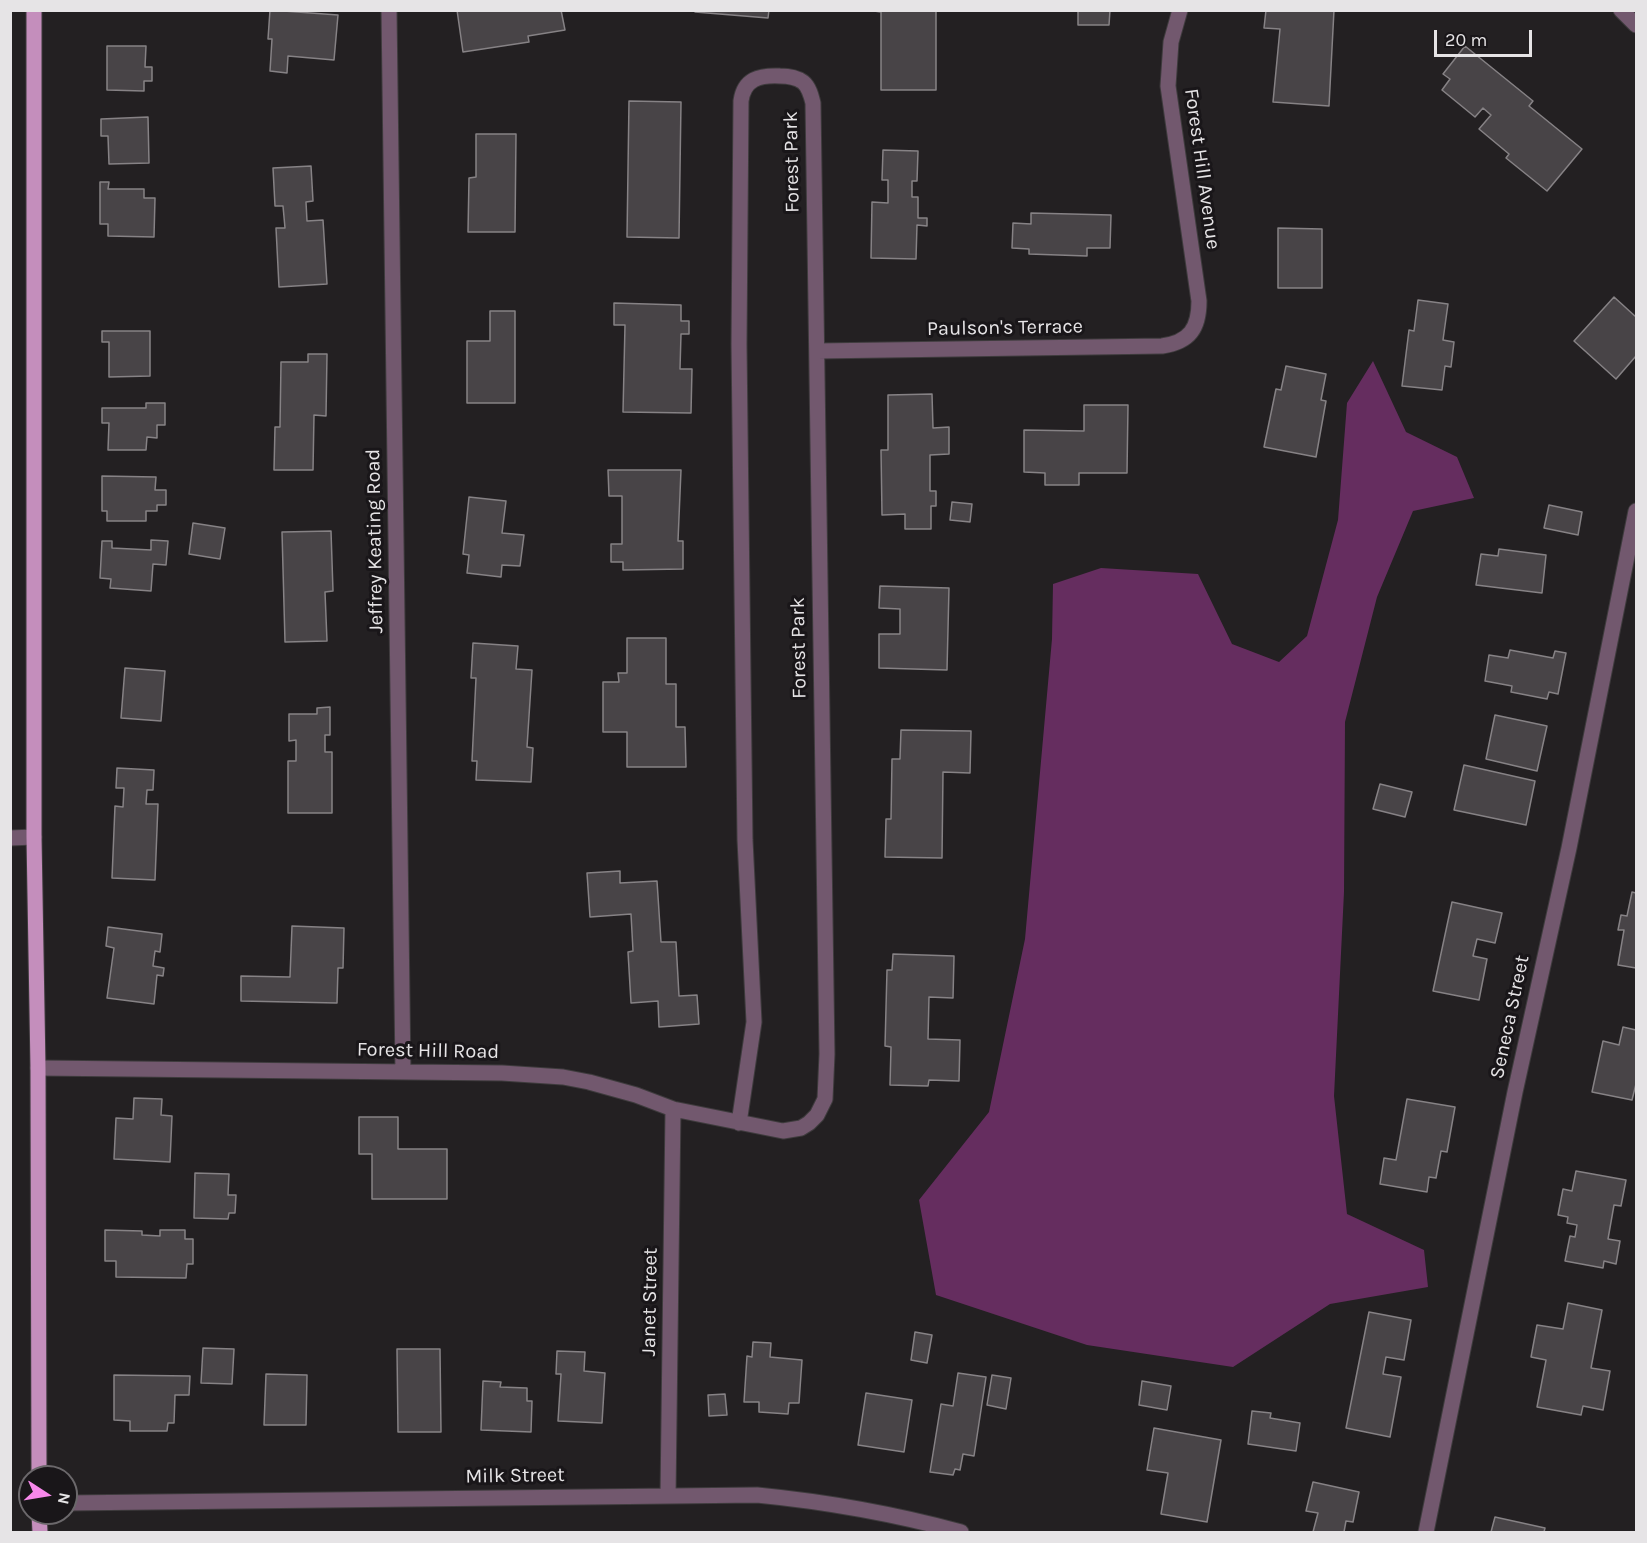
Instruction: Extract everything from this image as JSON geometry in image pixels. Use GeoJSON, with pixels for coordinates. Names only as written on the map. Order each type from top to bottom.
{"type":"FeatureCollection","features":[{"type":"Feature","properties":{"kind":"main road"},"geometry":{"type":"LineString","coordinates":[[33,10],[34,837],[38,1068],[39,1465]]}},
{"type":"Feature","properties":{"kind":"street","name":"Jeffrey Keating Road"},"geometry":{"type":"LineString","coordinates":[[389,10],[403,1072]]}},
{"type":"Feature","properties":{"kind":"street","name":"Forest Hill Avenue"},"geometry":{"type":"LineString","coordinates":[[1180,10],[1171,42],[1168,86],[1199,301],[1198,317],[1190,333]]}},
{"type":"Feature","properties":{"kind":"street"},"geometry":{"type":"LineString","coordinates":[[1621,10],[1636,25]]}},
{"type":"Feature","properties":{"kind":"street","name":"Forest Park"},"geometry":{"type":"LineString","coordinates":[[739,1123],[754,1022],[745,840],[739,344],[741,101],[742,94],[750,82],[764,76],[796,78],[808,87],[811,96],[828,1054],[825,1099],[817,1115],[809,1124]]}},
{"type":"Feature","properties":{"kind":"street","name":"Paulson's Terrace"},"geometry":{"type":"LineString","coordinates":[[817,351],[1162,346],[1179,342],[1190,333]]}},
{"type":"Feature","properties":{"kind":"street","name":"Seneca Street"},"geometry":{"type":"LineString","coordinates":[[1426,1533],[1515,1092],[1571,837],[1636,511]]}},
{"type":"Feature","properties":{"kind":"street"},"geometry":{"type":"LineString","coordinates":[[10,838],[34,837]]}},
{"type":"Feature","properties":{"kind":"street","name":"Forest Hill Road"},"geometry":{"type":"LineString","coordinates":[[38,1068],[502,1073],[563,1077],[612,1087],[673,1109],[739,1123],[783,1131],[809,1124]]}},
{"type":"Feature","properties":{"kind":"street","name":"Janet Street"},"geometry":{"type":"LineString","coordinates":[[668,1496],[673,1109]]}},
{"type":"Feature","properties":{"kind":"street","name":"Milk Street"},"geometry":{"type":"LineString","coordinates":[[78,1503],[757,1495],[842,1504],[880,1511],[961,1533]]}},
{"type":"Feature","properties":{"kind":"shaded area"},"geometry":{"type":"Polygon","coordinates":[[[1373,361],[1406,432],[1457,457],[1474,498],[1413,511],[1377,597],[1345,722],[1344,892],[1334,1096],[1347,1214],[1424,1250],[1428,1287],[1330,1304],[1233,1367],[1087,1345],[936,1295],[919,1200],[989,1112],[1025,939],[1052,639],[1053,584],[1101,568],[1198,574],[1232,644],[1279,662],[1307,636],[1338,520],[1347,403],[1373,361]]]}},
{"type":"Feature","properties":{"kind":"building"},"geometry":{"type":"Polygon","coordinates":[[[270,10],[338,15],[334,60],[288,56],[287,73],[270,71],[272,39],[268,39],[270,10]]]}},
{"type":"Feature","properties":{"kind":"building"},"geometry":{"type":"Polygon","coordinates":[[[457,10],[561,10],[565,30],[528,36],[529,42],[463,52],[457,10]]]}},
{"type":"Feature","properties":{"kind":"building"},"geometry":{"type":"Polygon","coordinates":[[[695,10],[769,10],[768,18],[695,12],[695,10]]]}},
{"type":"Feature","properties":{"kind":"building"},"geometry":{"type":"Polygon","coordinates":[[[867,10],[936,10],[936,90],[881,90],[881,12],[867,10]]]}},
{"type":"Feature","properties":{"kind":"building"},"geometry":{"type":"Polygon","coordinates":[[[1078,10],[1110,10],[1109,25],[1078,25],[1078,10]]]}},
{"type":"Feature","properties":{"kind":"building"},"geometry":{"type":"Polygon","coordinates":[[[1266,10],[1334,10],[1329,106],[1273,102],[1280,29],[1264,28],[1266,10]]]}},
{"type":"Feature","properties":{"kind":"building"},"geometry":{"type":"Polygon","coordinates":[[[107,46],[146,46],[145,67],[152,67],[152,81],[144,81],[144,91],[107,90],[107,46]]]}},
{"type":"Feature","properties":{"kind":"building"},"geometry":{"type":"Polygon","coordinates":[[[1465,46],[1533,101],[1529,106],[1582,149],[1547,191],[1506,158],[1509,154],[1479,129],[1491,115],[1483,108],[1475,117],[1442,90],[1450,79],[1443,74],[1465,46]]]}},
{"type":"Feature","properties":{"kind":"building"},"geometry":{"type":"Polygon","coordinates":[[[629,101],[681,102],[679,238],[627,237],[629,101]]]}},
{"type":"Feature","properties":{"kind":"building"},"geometry":{"type":"Polygon","coordinates":[[[148,117],[149,163],[109,164],[108,136],[101,136],[101,119],[148,117]]]}},
{"type":"Feature","properties":{"kind":"building"},"geometry":{"type":"Polygon","coordinates":[[[476,134],[516,134],[515,232],[468,232],[469,178],[476,177],[476,134]]]}},
{"type":"Feature","properties":{"kind":"building"},"geometry":{"type":"Polygon","coordinates":[[[883,150],[918,151],[917,181],[912,181],[912,197],[918,197],[918,218],[927,218],[927,226],[917,225],[916,259],[871,258],[872,202],[888,203],[888,180],[882,180],[883,150]]]}},
{"type":"Feature","properties":{"kind":"building"},"geometry":{"type":"Polygon","coordinates":[[[311,166],[313,201],[306,202],[307,221],[323,220],[327,284],[279,287],[276,228],[285,228],[283,206],[275,206],[273,168],[311,166]]]}},
{"type":"Feature","properties":{"kind":"building"},"geometry":{"type":"Polygon","coordinates":[[[100,182],[109,182],[108,189],[144,189],[144,198],[155,198],[154,237],[108,236],[108,224],[100,224],[100,182]]]}},
{"type":"Feature","properties":{"kind":"building"},"geometry":{"type":"Polygon","coordinates":[[[1031,213],[1111,215],[1110,248],[1087,248],[1087,256],[1029,254],[1029,249],[1012,248],[1013,223],[1031,224],[1031,213]]]}},
{"type":"Feature","properties":{"kind":"building"},"geometry":{"type":"Polygon","coordinates":[[[1278,228],[1322,229],[1322,288],[1278,288],[1278,228]]]}},
{"type":"Feature","properties":{"kind":"building"},"geometry":{"type":"Polygon","coordinates":[[[1614,297],[1636,317],[1636,356],[1616,379],[1574,341],[1614,297]]]}},
{"type":"Feature","properties":{"kind":"building"},"geometry":{"type":"Polygon","coordinates":[[[1418,300],[1448,304],[1443,340],[1454,342],[1451,367],[1445,366],[1442,390],[1402,386],[1409,330],[1414,331],[1418,300]]]}},
{"type":"Feature","properties":{"kind":"building"},"geometry":{"type":"Polygon","coordinates":[[[614,303],[681,305],[681,321],[689,321],[689,334],[681,334],[680,369],[692,369],[691,413],[623,412],[625,325],[614,325],[614,303]]]}},
{"type":"Feature","properties":{"kind":"building"},"geometry":{"type":"Polygon","coordinates":[[[490,311],[515,311],[515,403],[467,403],[467,341],[490,341],[490,311]]]}},
{"type":"Feature","properties":{"kind":"building"},"geometry":{"type":"Polygon","coordinates":[[[102,331],[150,331],[150,376],[109,377],[109,342],[102,342],[102,331]]]}},
{"type":"Feature","properties":{"kind":"building"},"geometry":{"type":"Polygon","coordinates":[[[308,354],[327,354],[326,416],[314,415],[313,470],[274,470],[275,427],[280,427],[281,362],[308,362],[308,354]]]}},
{"type":"Feature","properties":{"kind":"building"},"geometry":{"type":"Polygon","coordinates":[[[1286,366],[1326,374],[1321,400],[1326,401],[1316,457],[1264,447],[1276,389],[1281,390],[1286,366]]]}},
{"type":"Feature","properties":{"kind":"building"},"geometry":{"type":"Polygon","coordinates":[[[932,394],[933,428],[949,427],[949,454],[930,455],[930,491],[936,491],[936,506],[931,506],[931,529],[905,529],[905,514],[882,515],[881,450],[888,450],[888,395],[932,394]]]}},
{"type":"Feature","properties":{"kind":"building"},"geometry":{"type":"Polygon","coordinates":[[[146,403],[165,403],[165,425],[157,425],[157,438],[147,437],[146,450],[108,450],[109,423],[102,423],[102,408],[146,408],[146,403]]]}},
{"type":"Feature","properties":{"kind":"building"},"geometry":{"type":"Polygon","coordinates":[[[1084,405],[1128,405],[1127,473],[1079,473],[1079,485],[1045,485],[1045,473],[1024,472],[1024,430],[1084,431],[1084,405]]]}},
{"type":"Feature","properties":{"kind":"building"},"geometry":{"type":"Polygon","coordinates":[[[608,470],[681,470],[678,541],[683,541],[683,569],[623,570],[623,562],[611,562],[611,544],[622,544],[622,496],[609,496],[608,470]]]}},
{"type":"Feature","properties":{"kind":"building"},"geometry":{"type":"Polygon","coordinates":[[[102,476],[156,477],[155,490],[166,490],[166,505],[157,505],[157,511],[146,511],[146,521],[107,521],[107,511],[102,511],[102,476]]]}},
{"type":"Feature","properties":{"kind":"building"},"geometry":{"type":"Polygon","coordinates":[[[469,497],[506,501],[502,533],[524,535],[520,566],[502,565],[501,577],[467,573],[469,555],[463,554],[469,497]]]}},
{"type":"Feature","properties":{"kind":"building"},"geometry":{"type":"Polygon","coordinates":[[[952,502],[972,504],[970,522],[950,520],[952,502]]]}},
{"type":"Feature","properties":{"kind":"building"},"geometry":{"type":"Polygon","coordinates":[[[1549,505],[1582,512],[1578,535],[1544,528],[1549,505]]]}},
{"type":"Feature","properties":{"kind":"building"},"geometry":{"type":"Polygon","coordinates":[[[193,523],[225,528],[220,559],[189,554],[193,523]]]}},
{"type":"Feature","properties":{"kind":"building"},"geometry":{"type":"Polygon","coordinates":[[[331,531],[333,591],[325,592],[327,641],[285,642],[282,532],[331,531]]]}},
{"type":"Feature","properties":{"kind":"building"},"geometry":{"type":"Polygon","coordinates":[[[151,540],[168,541],[166,565],[153,564],[151,591],[110,588],[111,579],[100,578],[102,541],[112,541],[112,548],[151,550],[151,540]]]}},
{"type":"Feature","properties":{"kind":"building"},"geometry":{"type":"Polygon","coordinates":[[[1499,549],[1546,555],[1542,593],[1476,585],[1481,554],[1498,556],[1499,549]]]}},
{"type":"Feature","properties":{"kind":"building"},"geometry":{"type":"Polygon","coordinates":[[[880,586],[949,588],[947,670],[879,668],[879,634],[900,634],[900,609],[879,608],[880,586]]]}},
{"type":"Feature","properties":{"kind":"building"},"geometry":{"type":"Polygon","coordinates":[[[627,638],[666,638],[666,684],[676,684],[676,727],[685,727],[686,767],[627,767],[627,732],[603,732],[603,682],[619,682],[618,673],[627,673],[627,638]]]}},
{"type":"Feature","properties":{"kind":"building"},"geometry":{"type":"Polygon","coordinates":[[[473,643],[518,646],[516,669],[532,670],[527,747],[533,748],[531,782],[476,780],[477,761],[472,761],[476,678],[471,678],[473,643]]]}},
{"type":"Feature","properties":{"kind":"building"},"geometry":{"type":"Polygon","coordinates":[[[1510,650],[1553,658],[1555,651],[1566,653],[1558,694],[1549,692],[1547,699],[1511,692],[1512,686],[1485,681],[1489,655],[1508,658],[1510,650]]]}},
{"type":"Feature","properties":{"kind":"building"},"geometry":{"type":"Polygon","coordinates":[[[125,668],[165,671],[161,721],[121,718],[125,668]]]}},
{"type":"Feature","properties":{"kind":"building"},"geometry":{"type":"Polygon","coordinates":[[[330,707],[330,735],[325,735],[325,752],[332,752],[332,813],[288,813],[288,761],[296,761],[296,740],[289,741],[289,714],[317,714],[317,708],[330,707]]]}},
{"type":"Feature","properties":{"kind":"building"},"geometry":{"type":"Polygon","coordinates":[[[1495,715],[1547,726],[1537,771],[1486,759],[1495,715]]]}},
{"type":"Feature","properties":{"kind":"building"},"geometry":{"type":"Polygon","coordinates":[[[901,730],[971,731],[970,773],[943,772],[942,858],[885,857],[886,819],[891,819],[892,759],[900,759],[901,730]]]}},
{"type":"Feature","properties":{"kind":"building"},"geometry":{"type":"Polygon","coordinates":[[[1464,765],[1535,781],[1526,825],[1454,810],[1464,765]]]}},
{"type":"Feature","properties":{"kind":"building"},"geometry":{"type":"Polygon","coordinates":[[[117,768],[154,770],[153,790],[147,790],[146,804],[158,804],[155,880],[112,878],[115,806],[123,807],[124,788],[116,788],[117,768]]]}},
{"type":"Feature","properties":{"kind":"building"},"geometry":{"type":"Polygon","coordinates":[[[1380,784],[1412,792],[1405,817],[1373,809],[1380,784]]]}},
{"type":"Feature","properties":{"kind":"building"},"geometry":{"type":"Polygon","coordinates":[[[620,871],[620,883],[657,881],[661,942],[676,942],[679,996],[697,995],[699,1024],[659,1027],[658,1001],[631,1003],[628,952],[633,951],[631,914],[590,917],[587,873],[620,871]]]}},
{"type":"Feature","properties":{"kind":"building"},"geometry":{"type":"Polygon","coordinates":[[[1632,892],[1636,893],[1636,968],[1618,965],[1624,930],[1618,930],[1621,915],[1627,916],[1632,892]]]}},
{"type":"Feature","properties":{"kind":"building"},"geometry":{"type":"Polygon","coordinates":[[[1452,902],[1502,913],[1495,943],[1477,939],[1473,956],[1487,959],[1479,1000],[1433,991],[1452,902]]]}},
{"type":"Feature","properties":{"kind":"building"},"geometry":{"type":"Polygon","coordinates":[[[292,926],[344,928],[343,968],[338,968],[337,1003],[241,1001],[241,976],[290,977],[292,926]]]}},
{"type":"Feature","properties":{"kind":"building"},"geometry":{"type":"Polygon","coordinates":[[[108,927],[162,934],[160,952],[155,951],[153,966],[164,968],[163,976],[157,975],[154,1004],[107,998],[114,948],[106,946],[108,927]]]}},
{"type":"Feature","properties":{"kind":"building"},"geometry":{"type":"Polygon","coordinates":[[[893,954],[954,956],[953,998],[929,997],[928,1039],[960,1040],[959,1081],[929,1080],[928,1086],[890,1085],[891,1047],[885,1046],[887,970],[892,970],[893,954]]]}},
{"type":"Feature","properties":{"kind":"building"},"geometry":{"type":"Polygon","coordinates":[[[1623,1027],[1636,1030],[1636,1084],[1632,1100],[1592,1092],[1603,1041],[1619,1045],[1623,1027]]]}},
{"type":"Feature","properties":{"kind":"building"},"geometry":{"type":"Polygon","coordinates":[[[134,1098],[162,1099],[161,1115],[172,1116],[170,1162],[114,1159],[116,1118],[133,1119],[134,1098]]]}},
{"type":"Feature","properties":{"kind":"building"},"geometry":{"type":"Polygon","coordinates":[[[1407,1099],[1455,1107],[1447,1152],[1441,1151],[1436,1178],[1429,1177],[1427,1192],[1380,1184],[1384,1158],[1396,1160],[1407,1099]]]}},
{"type":"Feature","properties":{"kind":"building"},"geometry":{"type":"Polygon","coordinates":[[[359,1117],[398,1117],[398,1149],[447,1149],[447,1199],[372,1199],[372,1154],[359,1154],[359,1117]]]}},
{"type":"Feature","properties":{"kind":"building"},"geometry":{"type":"Polygon","coordinates":[[[1576,1171],[1626,1180],[1621,1206],[1614,1205],[1608,1239],[1620,1241],[1616,1264],[1604,1261],[1603,1268],[1565,1261],[1570,1236],[1575,1237],[1577,1225],[1567,1223],[1568,1217],[1558,1215],[1563,1189],[1572,1191],[1576,1171]]]}},
{"type":"Feature","properties":{"kind":"building"},"geometry":{"type":"Polygon","coordinates":[[[195,1173],[229,1174],[228,1195],[236,1195],[235,1213],[229,1213],[228,1219],[194,1218],[195,1173]]]}},
{"type":"Feature","properties":{"kind":"building"},"geometry":{"type":"Polygon","coordinates":[[[105,1230],[142,1231],[142,1235],[160,1236],[160,1230],[185,1230],[185,1239],[193,1239],[193,1264],[187,1264],[186,1278],[116,1277],[116,1261],[105,1261],[105,1230]]]}},
{"type":"Feature","properties":{"kind":"building"},"geometry":{"type":"Polygon","coordinates":[[[1568,1303],[1602,1310],[1591,1368],[1610,1371],[1603,1410],[1583,1406],[1581,1415],[1537,1407],[1546,1360],[1531,1357],[1537,1325],[1563,1329],[1568,1303]]]}},
{"type":"Feature","properties":{"kind":"building"},"geometry":{"type":"Polygon","coordinates":[[[1369,1312],[1411,1320],[1404,1360],[1386,1357],[1383,1374],[1401,1377],[1390,1437],[1346,1428],[1369,1312]]]}},
{"type":"Feature","properties":{"kind":"building"},"geometry":{"type":"Polygon","coordinates":[[[915,1332],[932,1335],[927,1363],[911,1360],[915,1332]]]}},
{"type":"Feature","properties":{"kind":"building"},"geometry":{"type":"Polygon","coordinates":[[[753,1342],[771,1343],[770,1357],[802,1360],[799,1403],[789,1403],[788,1414],[759,1412],[759,1402],[744,1402],[747,1356],[752,1357],[753,1342]]]}},
{"type":"Feature","properties":{"kind":"building"},"geometry":{"type":"Polygon","coordinates":[[[203,1348],[234,1349],[232,1384],[201,1383],[203,1348]]]}},
{"type":"Feature","properties":{"kind":"building"},"geometry":{"type":"Polygon","coordinates":[[[397,1349],[440,1349],[441,1432],[398,1432],[397,1349]]]}},
{"type":"Feature","properties":{"kind":"building"},"geometry":{"type":"Polygon","coordinates":[[[557,1351],[585,1352],[584,1371],[605,1373],[602,1423],[558,1421],[561,1374],[556,1374],[557,1351]]]}},
{"type":"Feature","properties":{"kind":"building"},"geometry":{"type":"Polygon","coordinates":[[[958,1373],[986,1377],[974,1456],[963,1454],[960,1470],[955,1469],[953,1475],[930,1472],[941,1404],[953,1406],[958,1373]]]}},
{"type":"Feature","properties":{"kind":"building"},"geometry":{"type":"Polygon","coordinates":[[[266,1374],[307,1375],[306,1425],[264,1425],[266,1374]]]}},
{"type":"Feature","properties":{"kind":"building"},"geometry":{"type":"Polygon","coordinates":[[[114,1375],[190,1376],[189,1395],[175,1395],[174,1423],[168,1423],[167,1431],[130,1431],[130,1421],[114,1420],[114,1375]]]}},
{"type":"Feature","properties":{"kind":"building"},"geometry":{"type":"Polygon","coordinates":[[[992,1375],[1011,1378],[1006,1409],[987,1405],[992,1375]]]}},
{"type":"Feature","properties":{"kind":"building"},"geometry":{"type":"Polygon","coordinates":[[[483,1381],[501,1382],[500,1387],[527,1388],[527,1401],[532,1401],[531,1432],[481,1430],[483,1381]]]}},
{"type":"Feature","properties":{"kind":"building"},"geometry":{"type":"Polygon","coordinates":[[[1142,1381],[1171,1386],[1167,1410],[1139,1405],[1142,1381]]]}},
{"type":"Feature","properties":{"kind":"building"},"geometry":{"type":"Polygon","coordinates":[[[866,1393],[912,1400],[904,1452],[858,1445],[866,1393]]]}},
{"type":"Feature","properties":{"kind":"building"},"geometry":{"type":"Polygon","coordinates":[[[725,1394],[727,1415],[709,1416],[708,1395],[725,1394]]]}},
{"type":"Feature","properties":{"kind":"building"},"geometry":{"type":"Polygon","coordinates":[[[1252,1411],[1271,1413],[1270,1418],[1300,1423],[1296,1451],[1248,1444],[1252,1411]]]}},
{"type":"Feature","properties":{"kind":"building"},"geometry":{"type":"Polygon","coordinates":[[[1154,1428],[1221,1440],[1207,1522],[1161,1514],[1168,1473],[1147,1470],[1154,1428]]]}},
{"type":"Feature","properties":{"kind":"building"},"geometry":{"type":"Polygon","coordinates":[[[1313,1482],[1359,1492],[1353,1522],[1346,1521],[1344,1532],[1313,1532],[1318,1513],[1306,1511],[1313,1482]]]}},
{"type":"Feature","properties":{"kind":"building"},"geometry":{"type":"Polygon","coordinates":[[[1495,1517],[1545,1528],[1544,1532],[1491,1532],[1495,1517]]]}}]}
